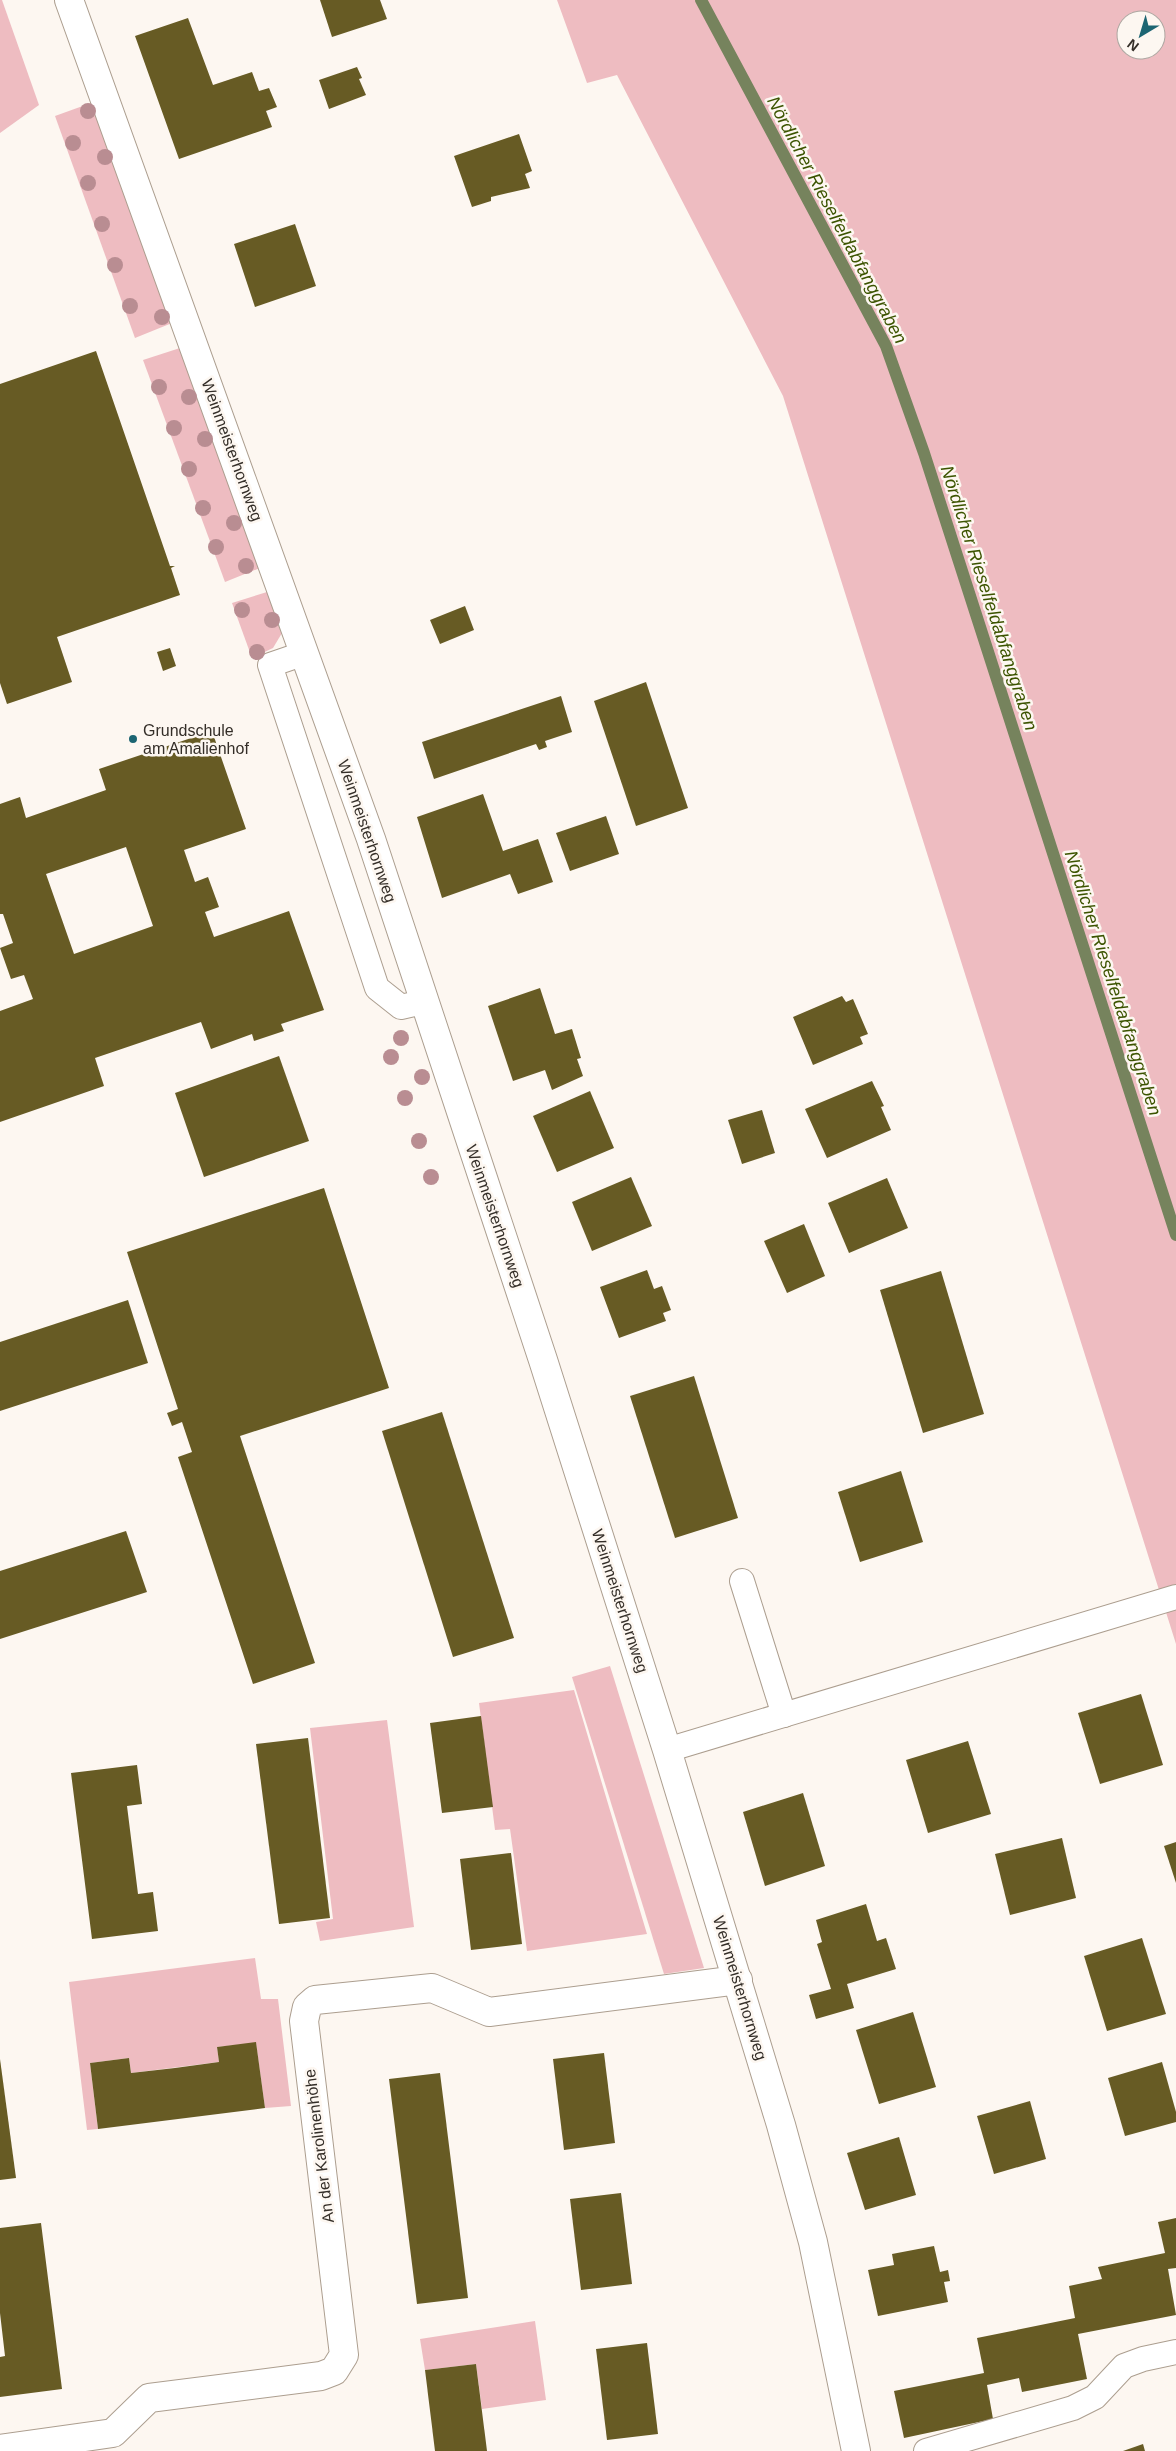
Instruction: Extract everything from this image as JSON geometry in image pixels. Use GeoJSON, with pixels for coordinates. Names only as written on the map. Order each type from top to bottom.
{"type":"FeatureCollection","features":[{"type":"Feature","properties":{"kind":"street","name":"Weinmeisterhornweg"},"geometry":{"type":"LineString","coordinates":[[69,0],[305,653],[370,839],[535,1334],[738,1980],[813,2242],[856,2451]]}},
{"type":"Feature","properties":{"kind":"street","name":"An der Karolinenhöhe"},"geometry":{"type":"LineString","coordinates":[[0,2449],[113,2433],[149,2398],[322,2376],[334,2371],[344,2355],[304,2021],[307,2007],[315,2000],[432,1988],[489,2012],[738,1980]]}},
{"type":"Feature","properties":{"kind":"lane"},"geometry":{"type":"LineString","coordinates":[[305,653],[270,665],[377,988],[402,1007],[423,1002]]}},
{"type":"Feature","properties":{"kind":"lane"},"geometry":{"type":"LineString","coordinates":[[742,1581],[784,1714]]}},
{"type":"Feature","properties":{"kind":"lane"},"geometry":{"type":"LineString","coordinates":[[667,1750],[1176,1597]]}},
{"type":"Feature","properties":{"kind":"lane"},"geometry":{"type":"LineString","coordinates":[[926,2451],[1073,2408],[1095,2397],[1124,2366],[1143,2359],[1176,2352]]}},
{"type":"Feature","properties":{"kind":"shaded area"},"geometry":{"type":"Polygon","coordinates":[[[0,0],[2,0],[39,105],[0,133],[0,0]]]}},
{"type":"Feature","properties":{"kind":"shaded area"},"geometry":{"type":"Polygon","coordinates":[[[557,0],[1176,0],[1176,1644],[783,396],[617,75],[587,83],[557,0]]]}},
{"type":"Feature","properties":{"kind":"shaded area"},"geometry":{"type":"Polygon","coordinates":[[[91,103],[172,323],[135,338],[55,116],[91,103]]]}},
{"type":"Feature","properties":{"kind":"shaded area"},"geometry":{"type":"Polygon","coordinates":[[[180,348],[260,568],[225,582],[143,360],[180,348]]]}},
{"type":"Feature","properties":{"kind":"shaded area"},"geometry":{"type":"Polygon","coordinates":[[[267,592],[282,633],[273,648],[252,658],[232,603],[267,592]]]}},
{"type":"Feature","properties":{"kind":"shaded area"},"geometry":{"type":"Polygon","coordinates":[[[610,1666],[704,1968],[664,1974],[572,1677],[610,1666]]]}},
{"type":"Feature","properties":{"kind":"shaded area"},"geometry":{"type":"Polygon","coordinates":[[[574,1690],[647,1934],[527,1951],[510,1829],[495,1830],[479,1703],[574,1690]]]}},
{"type":"Feature","properties":{"kind":"shaded area"},"geometry":{"type":"Polygon","coordinates":[[[387,1720],[414,1927],[320,1941],[316,1922],[333,1919],[310,1728],[387,1720]]]}},
{"type":"Feature","properties":{"kind":"shaded area"},"geometry":{"type":"Polygon","coordinates":[[[255,1958],[261,1999],[278,1999],[291,2106],[265,2108],[256,2043],[217,2047],[219,2062],[131,2073],[129,2058],[90,2063],[98,2129],[87,2130],[69,1982],[255,1958]]]}},
{"type":"Feature","properties":{"kind":"shaded area"},"geometry":{"type":"Polygon","coordinates":[[[535,2321],[546,2400],[482,2409],[476,2364],[425,2370],[420,2339],[535,2321]]]}},
{"type":"Feature","properties":{"kind":"building"},"geometry":{"type":"Polygon","coordinates":[[[320,0],[380,0],[387,19],[332,37],[320,0]]]}},
{"type":"Feature","properties":{"kind":"building"},"geometry":{"type":"Polygon","coordinates":[[[188,18],[213,85],[252,72],[259,91],[269,88],[277,107],[266,111],[272,127],[179,159],[135,36],[188,18]]]}},
{"type":"Feature","properties":{"kind":"building"},"geometry":{"type":"Polygon","coordinates":[[[357,67],[362,78],[359,79],[366,95],[329,109],[319,80],[357,67]]]}},
{"type":"Feature","properties":{"kind":"building"},"geometry":{"type":"Polygon","coordinates":[[[519,134],[532,171],[525,174],[530,188],[491,197],[491,201],[472,207],[454,156],[519,134]]]}},
{"type":"Feature","properties":{"kind":"building"},"geometry":{"type":"Polygon","coordinates":[[[295,224],[316,286],[255,307],[234,244],[295,224]]]}},
{"type":"Feature","properties":{"kind":"building"},"geometry":{"type":"Polygon","coordinates":[[[96,351],[170,566],[175,566],[171,568],[180,595],[57,637],[72,682],[7,704],[0,683],[0,384],[96,351]]]}},
{"type":"Feature","properties":{"kind":"building"},"geometry":{"type":"Polygon","coordinates":[[[465,606],[474,630],[440,644],[430,620],[465,606]]]}},
{"type":"Feature","properties":{"kind":"building"},"geometry":{"type":"Polygon","coordinates":[[[170,648],[176,666],[163,671],[157,652],[170,648]]]}},
{"type":"Feature","properties":{"kind":"building"},"geometry":{"type":"Polygon","coordinates":[[[646,682],[688,808],[636,826],[594,701],[646,682]]]}},
{"type":"Feature","properties":{"kind":"building"},"geometry":{"type":"Polygon","coordinates":[[[561,696],[572,732],[545,741],[547,747],[539,750],[536,744],[434,779],[422,742],[561,696]]]}},
{"type":"Feature","properties":{"kind":"building"},"geometry":{"type":"Polygon","coordinates":[[[212,731],[246,829],[184,850],[195,882],[208,877],[219,907],[205,912],[214,937],[289,911],[324,1010],[281,1024],[284,1031],[254,1041],[252,1034],[211,1049],[201,1022],[95,1058],[104,1086],[0,1122],[0,1011],[33,999],[24,975],[11,979],[0,948],[13,943],[3,914],[0,914],[0,804],[20,797],[26,818],[106,790],[99,769],[212,731]],[[126,847],[46,874],[74,954],[153,926],[126,847]]]}},
{"type":"Feature","properties":{"kind":"building"},"geometry":{"type":"Polygon","coordinates":[[[483,794],[503,851],[538,839],[553,882],[518,894],[510,874],[442,898],[417,817],[483,794]]]}},
{"type":"Feature","properties":{"kind":"building"},"geometry":{"type":"Polygon","coordinates":[[[606,816],[619,854],[570,871],[556,833],[606,816]]]}},
{"type":"Feature","properties":{"kind":"building"},"geometry":{"type":"Polygon","coordinates":[[[540,988],[555,1034],[572,1029],[581,1058],[577,1059],[583,1076],[552,1090],[545,1070],[513,1081],[488,1006],[540,988]]]}},
{"type":"Feature","properties":{"kind":"building"},"geometry":{"type":"Polygon","coordinates":[[[842,996],[846,1002],[853,999],[868,1034],[860,1037],[863,1044],[813,1065],[793,1017],[842,996]]]}},
{"type":"Feature","properties":{"kind":"building"},"geometry":{"type":"Polygon","coordinates":[[[279,1056],[309,1141],[204,1177],[175,1093],[279,1056]]]}},
{"type":"Feature","properties":{"kind":"building"},"geometry":{"type":"Polygon","coordinates":[[[872,1081],[884,1106],[881,1107],[891,1130],[827,1158],[805,1109],[872,1081]]]}},
{"type":"Feature","properties":{"kind":"building"},"geometry":{"type":"Polygon","coordinates":[[[590,1091],[614,1148],[557,1172],[533,1116],[590,1091]]]}},
{"type":"Feature","properties":{"kind":"building"},"geometry":{"type":"Polygon","coordinates":[[[762,1110],[775,1153],[742,1164],[728,1120],[762,1110]]]}},
{"type":"Feature","properties":{"kind":"building"},"geometry":{"type":"Polygon","coordinates":[[[631,1177],[652,1226],[592,1251],[572,1202],[631,1177]]]}},
{"type":"Feature","properties":{"kind":"building"},"geometry":{"type":"Polygon","coordinates":[[[887,1178],[908,1228],[849,1253],[828,1203],[887,1178]]]}},
{"type":"Feature","properties":{"kind":"building"},"geometry":{"type":"Polygon","coordinates":[[[324,1188],[389,1388],[240,1436],[315,1663],[253,1684],[178,1457],[192,1452],[182,1422],[172,1426],[167,1413],[178,1409],[127,1252],[324,1188]]]}},
{"type":"Feature","properties":{"kind":"building"},"geometry":{"type":"Polygon","coordinates":[[[804,1224],[825,1276],[787,1293],[764,1241],[804,1224]]]}},
{"type":"Feature","properties":{"kind":"building"},"geometry":{"type":"Polygon","coordinates":[[[647,1270],[654,1289],[662,1286],[671,1310],[663,1313],[666,1321],[619,1338],[600,1287],[647,1270]]]}},
{"type":"Feature","properties":{"kind":"building"},"geometry":{"type":"Polygon","coordinates":[[[941,1271],[984,1414],[923,1433],[880,1290],[941,1271]]]}},
{"type":"Feature","properties":{"kind":"building"},"geometry":{"type":"Polygon","coordinates":[[[128,1300],[148,1363],[0,1411],[0,1342],[128,1300]]]}},
{"type":"Feature","properties":{"kind":"building"},"geometry":{"type":"Polygon","coordinates":[[[694,1376],[738,1518],[675,1538],[630,1396],[694,1376]]]}},
{"type":"Feature","properties":{"kind":"building"},"geometry":{"type":"Polygon","coordinates":[[[442,1412],[514,1638],[453,1657],[382,1431],[442,1412]]]}},
{"type":"Feature","properties":{"kind":"building"},"geometry":{"type":"Polygon","coordinates":[[[901,1471],[923,1542],[860,1562],[838,1492],[901,1471]]]}},
{"type":"Feature","properties":{"kind":"building"},"geometry":{"type":"Polygon","coordinates":[[[126,1531],[147,1592],[0,1639],[0,1571],[126,1531]]]}},
{"type":"Feature","properties":{"kind":"building"},"geometry":{"type":"Polygon","coordinates":[[[1141,1694],[1163,1765],[1100,1784],[1078,1713],[1141,1694]]]}},
{"type":"Feature","properties":{"kind":"building"},"geometry":{"type":"Polygon","coordinates":[[[481,1716],[493,1807],[442,1813],[430,1723],[481,1716]]]}},
{"type":"Feature","properties":{"kind":"building"},"geometry":{"type":"Polygon","coordinates":[[[308,1738],[330,1918],[279,1924],[256,1744],[308,1738]]]}},
{"type":"Feature","properties":{"kind":"building"},"geometry":{"type":"Polygon","coordinates":[[[968,1741],[991,1814],[928,1833],[906,1760],[968,1741]]]}},
{"type":"Feature","properties":{"kind":"building"},"geometry":{"type":"Polygon","coordinates":[[[137,1765],[142,1804],[127,1806],[138,1894],[153,1892],[158,1931],[92,1939],[71,1773],[137,1765]]]}},
{"type":"Feature","properties":{"kind":"building"},"geometry":{"type":"Polygon","coordinates":[[[803,1793],[825,1866],[765,1886],[743,1812],[803,1793]]]}},
{"type":"Feature","properties":{"kind":"building"},"geometry":{"type":"Polygon","coordinates":[[[1062,1838],[1076,1898],[1010,1915],[995,1854],[1062,1838]]]}},
{"type":"Feature","properties":{"kind":"building"},"geometry":{"type":"Polygon","coordinates":[[[1176,1842],[1176,1883],[1164,1846],[1176,1842]]]}},
{"type":"Feature","properties":{"kind":"building"},"geometry":{"type":"Polygon","coordinates":[[[511,1853],[522,1944],[471,1950],[460,1859],[511,1853]]]}},
{"type":"Feature","properties":{"kind":"building"},"geometry":{"type":"Polygon","coordinates":[[[866,1904],[877,1941],[886,1938],[896,1969],[847,1984],[854,2008],[816,2019],[809,1995],[831,1989],[817,1944],[822,1942],[816,1920],[866,1904]]]}},
{"type":"Feature","properties":{"kind":"building"},"geometry":{"type":"Polygon","coordinates":[[[1142,1938],[1166,2014],[1107,2031],[1084,1956],[1142,1938]]]}},
{"type":"Feature","properties":{"kind":"building"},"geometry":{"type":"Polygon","coordinates":[[[913,2012],[936,2087],[879,2104],[856,2030],[913,2012]]]}},
{"type":"Feature","properties":{"kind":"building"},"geometry":{"type":"Polygon","coordinates":[[[256,2042],[265,2108],[98,2129],[90,2063],[129,2058],[131,2073],[175,2068],[219,2062],[217,2047],[256,2042]]]}},
{"type":"Feature","properties":{"kind":"building"},"geometry":{"type":"Polygon","coordinates":[[[604,2053],[615,2143],[564,2150],[553,2059],[604,2053]]]}},
{"type":"Feature","properties":{"kind":"building"},"geometry":{"type":"Polygon","coordinates":[[[0,2059],[16,2178],[0,2180],[0,2059]]]}},
{"type":"Feature","properties":{"kind":"building"},"geometry":{"type":"Polygon","coordinates":[[[1162,2062],[1176,2112],[1176,2122],[1125,2136],[1108,2078],[1162,2062]]]}},
{"type":"Feature","properties":{"kind":"building"},"geometry":{"type":"Polygon","coordinates":[[[440,2073],[468,2298],[417,2304],[389,2079],[440,2073]]]}},
{"type":"Feature","properties":{"kind":"building"},"geometry":{"type":"Polygon","coordinates":[[[1030,2101],[1046,2159],[994,2174],[977,2116],[1030,2101]]]}},
{"type":"Feature","properties":{"kind":"building"},"geometry":{"type":"Polygon","coordinates":[[[899,2137],[916,2195],[865,2210],[847,2153],[899,2137]]]}},
{"type":"Feature","properties":{"kind":"building"},"geometry":{"type":"Polygon","coordinates":[[[621,2193],[632,2284],[581,2290],[570,2199],[621,2193]]]}},
{"type":"Feature","properties":{"kind":"building"},"geometry":{"type":"Polygon","coordinates":[[[1176,2218],[1176,2268],[1168,2269],[1176,2315],[1078,2334],[1087,2379],[1022,2392],[1019,2378],[987,2385],[993,2419],[904,2438],[894,2391],[984,2373],[977,2338],[1075,2318],[1069,2286],[1102,2279],[1098,2267],[1165,2253],[1158,2222],[1176,2218]]]}},
{"type":"Feature","properties":{"kind":"building"},"geometry":{"type":"Polygon","coordinates":[[[41,2223],[62,2389],[0,2397],[0,2357],[5,2356],[0,2313],[0,2228],[41,2223]]]}},
{"type":"Feature","properties":{"kind":"building"},"geometry":{"type":"Polygon","coordinates":[[[934,2246],[940,2272],[948,2270],[950,2281],[944,2282],[948,2302],[878,2316],[868,2270],[894,2265],[892,2254],[934,2246]]]}},
{"type":"Feature","properties":{"kind":"building"},"geometry":{"type":"Polygon","coordinates":[[[647,2343],[658,2434],[607,2440],[596,2349],[647,2343]]]}},
{"type":"Feature","properties":{"kind":"building"},"geometry":{"type":"Polygon","coordinates":[[[476,2364],[487,2451],[435,2451],[425,2370],[476,2364]]]}},
{"type":"Feature","properties":{"kind":"building"},"geometry":{"type":"Polygon","coordinates":[[[1143,2444],[1145,2451],[1123,2451],[1143,2444]]]}},
{"type":"Feature","properties":{"kind":"waterway","name":"Nördlicher Rieselfeldabfanggraben"},"geometry":{"type":"LineString","coordinates":[[701,0],[886,346],[924,453],[1176,1235]]}},
{"type":"Feature","properties":{"kind":"place","name":"Grundschule am Amalienhof"},"geometry":{"type":"Point","coordinates":[133,739]}}]}
